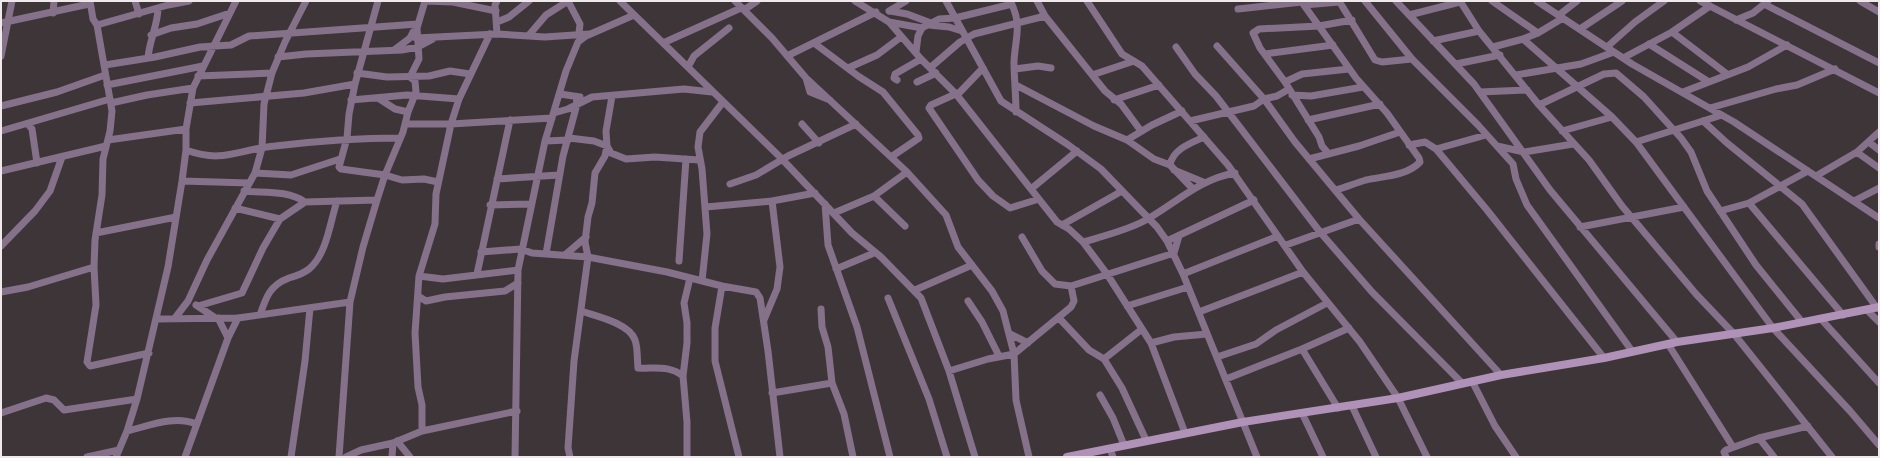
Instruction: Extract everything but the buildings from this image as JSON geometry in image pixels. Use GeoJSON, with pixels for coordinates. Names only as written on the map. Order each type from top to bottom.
{"type":"FeatureCollection","features":[{"type":"Feature","properties":{"kind":"street"},"geometry":{"type":"LineString","coordinates":[[1,56],[12,1]]}},
{"type":"Feature","properties":{"kind":"street"},"geometry":{"type":"LineString","coordinates":[[53,13],[54,1]]}},
{"type":"Feature","properties":{"kind":"street"},"geometry":{"type":"LineString","coordinates":[[135,1],[139,14]]}},
{"type":"Feature","properties":{"kind":"street"},"geometry":{"type":"LineString","coordinates":[[97,25],[188,1]]}},
{"type":"Feature","properties":{"kind":"street"},"geometry":{"type":"LineString","coordinates":[[87,457],[117,453],[127,431],[137,399],[157,319],[182,181],[186,150],[186,129],[193,88],[236,1]]}},
{"type":"Feature","properties":{"kind":"street"},"geometry":{"type":"LineString","coordinates":[[175,318],[188,301],[207,260],[255,173],[262,148],[263,111],[271,84],[272,73],[278,57],[306,1]]}},
{"type":"Feature","properties":{"kind":"street"},"geometry":{"type":"LineString","coordinates":[[378,1],[357,73],[351,100],[347,126],[347,138],[339,167],[341,169],[385,174],[402,180],[424,179],[438,182]]}},
{"type":"Feature","properties":{"kind":"street"},"geometry":{"type":"LineString","coordinates":[[410,77],[418,59],[418,47],[415,34],[425,1],[452,2],[496,11]]}},
{"type":"Feature","properties":{"kind":"street"},"geometry":{"type":"LineString","coordinates":[[498,1],[495,5],[498,34]]}},
{"type":"Feature","properties":{"kind":"street"},"geometry":{"type":"LineString","coordinates":[[497,22],[509,17],[529,1]]}},
{"type":"Feature","properties":{"kind":"street"},"geometry":{"type":"LineString","coordinates":[[529,35],[546,13],[568,1],[580,24],[579,34]]}},
{"type":"Feature","properties":{"kind":"street"},"geometry":{"type":"LineString","coordinates":[[620,1],[782,160],[852,233],[915,290],[921,298],[949,371],[975,457]]}},
{"type":"Feature","properties":{"kind":"street"},"geometry":{"type":"LineString","coordinates":[[735,1],[772,38],[806,78],[832,100],[907,172],[946,215],[958,247],[999,300],[1010,334],[1014,354],[1016,400],[1029,457]]}},
{"type":"Feature","properties":{"kind":"street"},"geometry":{"type":"LineString","coordinates":[[663,43],[757,1]]}},
{"type":"Feature","properties":{"kind":"street"},"geometry":{"type":"LineString","coordinates":[[855,1],[879,14],[889,22],[921,59],[956,94],[1057,222],[1075,233],[1083,242],[1107,274],[1151,343],[1185,433]]}},
{"type":"Feature","properties":{"kind":"street"},"geometry":{"type":"LineString","coordinates":[[787,56],[879,14],[890,11],[906,1]]}},
{"type":"Feature","properties":{"kind":"street"},"geometry":{"type":"LineString","coordinates":[[1037,1],[1046,16],[1105,92],[1124,107],[1141,132]]}},
{"type":"Feature","properties":{"kind":"street"},"geometry":{"type":"LineString","coordinates":[[1087,1],[1122,54],[1142,66],[1160,85],[1234,173],[1278,236],[1286,245],[1303,272],[1360,342],[1398,398],[1427,457]]}},
{"type":"Feature","properties":{"kind":"street"},"geometry":{"type":"LineString","coordinates":[[1238,9],[1339,1],[1352,20],[1375,60],[1382,62],[1412,59]]}},
{"type":"Feature","properties":{"kind":"street"},"geometry":{"type":"LineString","coordinates":[[1365,1],[1412,59],[1496,145],[1514,166],[1516,179],[1530,209],[1632,351]]}},
{"type":"Feature","properties":{"kind":"street"},"geometry":{"type":"LineString","coordinates":[[1396,1],[1432,41],[1456,64],[1480,92],[1524,152],[1530,164],[1672,343],[1733,447]]}},
{"type":"Feature","properties":{"kind":"street"},"geometry":{"type":"LineString","coordinates":[[1409,15],[1460,1],[1480,31],[1539,105],[1589,160],[1632,217],[1709,309],[1734,334],[1832,457]]}},
{"type":"Feature","properties":{"kind":"street"},"geometry":{"type":"LineString","coordinates":[[1492,1],[1538,33]]}},
{"type":"Feature","properties":{"kind":"street"},"geometry":{"type":"LineString","coordinates":[[1537,1],[1623,58],[1722,115],[1879,218]]}},
{"type":"Feature","properties":{"kind":"street"},"geometry":{"type":"LineString","coordinates":[[1493,47],[1523,39],[1538,33],[1561,17],[1577,1]]}},
{"type":"Feature","properties":{"kind":"street"},"geometry":{"type":"LineString","coordinates":[[1580,29],[1622,1]]}},
{"type":"Feature","properties":{"kind":"street"},"geometry":{"type":"LineString","coordinates":[[1607,48],[1635,22],[1664,1]]}},
{"type":"Feature","properties":{"kind":"street"},"geometry":{"type":"LineString","coordinates":[[1700,1],[1835,69],[1879,93]]}},
{"type":"Feature","properties":{"kind":"street"},"geometry":{"type":"LineString","coordinates":[[1860,1],[1879,12]]}},
{"type":"Feature","properties":{"kind":"street"},"geometry":{"type":"LineString","coordinates":[[1736,20],[1749,16],[1766,2],[1876,62],[1879,56]]}},
{"type":"Feature","properties":{"kind":"street"},"geometry":{"type":"LineString","coordinates":[[1,24],[53,13],[90,3],[93,19],[97,25],[105,65],[105,75],[111,101],[111,120],[96,233],[94,266],[96,305],[87,358],[88,364],[90,366],[149,353]]}},
{"type":"Feature","properties":{"kind":"street"},"geometry":{"type":"LineString","coordinates":[[949,3],[962,32],[1001,101],[1101,169],[1150,218],[1167,241],[1199,312],[1257,457]]}},
{"type":"Feature","properties":{"kind":"street"},"geometry":{"type":"LineString","coordinates":[[939,19],[949,3]]}},
{"type":"Feature","properties":{"kind":"street"},"geometry":{"type":"LineString","coordinates":[[916,52],[918,36],[927,26],[939,19],[955,18],[1011,3],[1019,24],[1014,60],[1016,112]]}},
{"type":"Feature","properties":{"kind":"street"},"geometry":{"type":"LineString","coordinates":[[1302,3],[1320,26],[1349,69],[1380,104],[1419,158],[1420,162],[1418,165],[1406,171],[1366,180],[1336,190]]}},
{"type":"Feature","properties":{"kind":"street"},"geometry":{"type":"LineString","coordinates":[[1623,58],[1672,32],[1710,6]]}},
{"type":"Feature","properties":{"kind":"street"},"geometry":{"type":"LineString","coordinates":[[148,58],[151,35],[156,23],[158,8]]}},
{"type":"Feature","properties":{"kind":"street"},"geometry":{"type":"LineString","coordinates":[[890,11],[907,14],[927,26]]}},
{"type":"Feature","properties":{"kind":"street"},"geometry":{"type":"LineString","coordinates":[[151,35],[171,28],[197,24],[210,18],[230,13]]}},
{"type":"Feature","properties":{"kind":"street"},"geometry":{"type":"LineString","coordinates":[[515,457],[517,411],[518,270],[537,177],[553,115],[578,42],[591,34],[634,15]]}},
{"type":"Feature","properties":{"kind":"street"},"geometry":{"type":"LineString","coordinates":[[917,82],[933,70],[966,38],[974,34],[1019,24],[1046,16]]}},
{"type":"Feature","properties":{"kind":"street"},"geometry":{"type":"LineString","coordinates":[[1328,153],[1322,146],[1319,137],[1285,82],[1253,35],[1254,31],[1320,26],[1352,20]]}},
{"type":"Feature","properties":{"kind":"street"},"geometry":{"type":"LineString","coordinates":[[889,22],[950,27],[962,32],[974,34]]}},
{"type":"Feature","properties":{"kind":"street"},"geometry":{"type":"LineString","coordinates":[[105,65],[215,45],[231,45],[249,36],[418,24]]}},
{"type":"Feature","properties":{"kind":"street"},"geometry":{"type":"LineString","coordinates":[[398,26],[415,34],[435,38],[490,34],[545,37],[591,34]]}},
{"type":"Feature","properties":{"kind":"street"},"geometry":{"type":"LineString","coordinates":[[688,67],[694,56],[729,28]]}},
{"type":"Feature","properties":{"kind":"street"},"geometry":{"type":"LineString","coordinates":[[1432,41],[1480,31]]}},
{"type":"Feature","properties":{"kind":"street"},"geometry":{"type":"LineString","coordinates":[[1672,32],[1727,74]]}},
{"type":"Feature","properties":{"kind":"street"},"geometry":{"type":"LineString","coordinates":[[392,51],[415,34]]}},
{"type":"Feature","properties":{"kind":"street"},"geometry":{"type":"LineString","coordinates":[[422,431],[422,405],[417,383],[415,333],[419,276],[435,224],[438,182],[451,124],[459,98],[490,34]]}},
{"type":"Feature","properties":{"kind":"street"},"geometry":{"type":"LineString","coordinates":[[848,68],[858,65],[886,49],[901,37]]}},
{"type":"Feature","properties":{"kind":"street"},"geometry":{"type":"LineString","coordinates":[[278,57],[364,49],[374,52],[392,51],[418,47],[435,38]]}},
{"type":"Feature","properties":{"kind":"street"},"geometry":{"type":"LineString","coordinates":[[1523,39],[1612,117],[1636,142],[1772,328],[1850,411],[1879,445]]}},
{"type":"Feature","properties":{"kind":"street"},"geometry":{"type":"LineString","coordinates":[[814,43],[858,76],[883,92],[919,138],[891,157]]}},
{"type":"Feature","properties":{"kind":"street"},"geometry":{"type":"LineString","coordinates":[[1649,44],[1709,82]]}},
{"type":"Feature","properties":{"kind":"street"},"geometry":{"type":"LineString","coordinates":[[1265,54],[1333,45]]}},
{"type":"Feature","properties":{"kind":"street"},"geometry":{"type":"LineString","coordinates":[[1684,92],[1760,61],[1787,45]]}},
{"type":"Feature","properties":{"kind":"street"},"geometry":{"type":"LineString","coordinates":[[1217,46],[1264,99],[1309,159],[1359,219],[1501,375]]}},
{"type":"Feature","properties":{"kind":"street"},"geometry":{"type":"LineString","coordinates":[[1176,47],[1195,74],[1209,88],[1320,232],[1372,292],[1462,383]]}},
{"type":"Feature","properties":{"kind":"street"},"geometry":{"type":"LineString","coordinates":[[1516,75],[1558,69],[1593,61],[1614,52]]}},
{"type":"Feature","properties":{"kind":"street"},"geometry":{"type":"LineString","coordinates":[[1456,64],[1500,55]]}},
{"type":"Feature","properties":{"kind":"street"},"geometry":{"type":"LineString","coordinates":[[897,80],[894,78],[895,74],[921,59]]}},
{"type":"Feature","properties":{"kind":"street"},"geometry":{"type":"LineString","coordinates":[[1092,75],[1134,61]]}},
{"type":"Feature","properties":{"kind":"street"},"geometry":{"type":"LineString","coordinates":[[858,65],[858,76]]}},
{"type":"Feature","properties":{"kind":"street"},"geometry":{"type":"LineString","coordinates":[[107,85],[204,66]]}},
{"type":"Feature","properties":{"kind":"street"},"geometry":{"type":"LineString","coordinates":[[1015,69],[1038,66],[1051,68]]}},
{"type":"Feature","properties":{"kind":"street"},"geometry":{"type":"LineString","coordinates":[[983,68],[956,94],[931,105],[929,108],[978,180],[993,196],[1010,208],[1039,198]]}},
{"type":"Feature","properties":{"kind":"street"},"geometry":{"type":"LineString","coordinates":[[1285,82],[1302,74],[1349,69]]}},
{"type":"Feature","properties":{"kind":"street"},"geometry":{"type":"LineString","coordinates":[[1710,108],[1776,89],[1797,86],[1835,69]]}},
{"type":"Feature","properties":{"kind":"street"},"geometry":{"type":"LineString","coordinates":[[357,73],[370,76],[410,77],[433,75],[450,71],[470,74]]}},
{"type":"Feature","properties":{"kind":"street"},"geometry":{"type":"LineString","coordinates":[[198,76],[272,73]]}},
{"type":"Feature","properties":{"kind":"street"},"geometry":{"type":"LineString","coordinates":[[1539,105],[1604,74],[1616,73],[1635,88],[1674,129],[1692,152],[1702,182],[1720,211],[1760,270],[1802,322]]}},
{"type":"Feature","properties":{"kind":"street"},"geometry":{"type":"LineString","coordinates":[[1,106],[62,90],[105,75]]}},
{"type":"Feature","properties":{"kind":"street"},"geometry":{"type":"LineString","coordinates":[[339,457],[350,302],[363,247],[385,174],[415,96],[417,86],[415,81],[410,77]]}},
{"type":"Feature","properties":{"kind":"street"},"geometry":{"type":"LineString","coordinates":[[697,90],[702,82]]}},
{"type":"Feature","properties":{"kind":"street"},"geometry":{"type":"LineString","coordinates":[[190,104],[304,93],[355,84]]}},
{"type":"Feature","properties":{"kind":"street"},"geometry":{"type":"LineString","coordinates":[[1016,85],[1094,126],[1127,140],[1154,159],[1203,182]]}},
{"type":"Feature","properties":{"kind":"street"},"geometry":{"type":"LineString","coordinates":[[1114,100],[1160,85]]}},
{"type":"Feature","properties":{"kind":"street"},"geometry":{"type":"LineString","coordinates":[[1190,121],[1254,106],[1264,99],[1290,92],[1311,96],[1364,87]]}},
{"type":"Feature","properties":{"kind":"street"},"geometry":{"type":"LineString","coordinates":[[1,131],[111,101],[193,88]]}},
{"type":"Feature","properties":{"kind":"street"},"geometry":{"type":"LineString","coordinates":[[560,94],[588,98],[612,96],[646,90],[697,90],[712,92]]}},
{"type":"Feature","properties":{"kind":"street"},"geometry":{"type":"LineString","coordinates":[[1480,92],[1527,90]]}},
{"type":"Feature","properties":{"kind":"street"},"geometry":{"type":"LineString","coordinates":[[351,100],[415,96],[459,98]]}},
{"type":"Feature","properties":{"kind":"street"},"geometry":{"type":"LineString","coordinates":[[570,457],[568,448],[574,361],[588,257],[586,237],[595,173],[605,156],[607,146],[606,131],[612,96]]}},
{"type":"Feature","properties":{"kind":"street"},"geometry":{"type":"LineString","coordinates":[[546,254],[559,175],[577,104],[576,97]]}},
{"type":"Feature","properties":{"kind":"street"},"geometry":{"type":"LineString","coordinates":[[378,98],[395,109],[408,112]]}},
{"type":"Feature","properties":{"kind":"street"},"geometry":{"type":"LineString","coordinates":[[405,124],[451,124],[510,120],[553,115],[588,98]]}},
{"type":"Feature","properties":{"kind":"street"},"geometry":{"type":"LineString","coordinates":[[702,281],[707,242],[706,207],[702,169],[698,149],[700,132],[723,102]]}},
{"type":"Feature","properties":{"kind":"street"},"geometry":{"type":"LineString","coordinates":[[557,104],[568,109]]}},
{"type":"Feature","properties":{"kind":"street"},"geometry":{"type":"LineString","coordinates":[[1308,120],[1380,104]]}},
{"type":"Feature","properties":{"kind":"street"},"geometry":{"type":"LineString","coordinates":[[1254,106],[1273,113]]}},
{"type":"Feature","properties":{"kind":"street"},"geometry":{"type":"LineString","coordinates":[[1127,140],[1182,111]]}},
{"type":"Feature","properties":{"kind":"street"},"geometry":{"type":"LineString","coordinates":[[1636,142],[1722,115]]}},
{"type":"Feature","properties":{"kind":"street"},"geometry":{"type":"LineString","coordinates":[[1562,131],[1612,117]]}},
{"type":"Feature","properties":{"kind":"street"},"geometry":{"type":"LineString","coordinates":[[477,274],[490,205],[510,120]]}},
{"type":"Feature","properties":{"kind":"street"},"geometry":{"type":"LineString","coordinates":[[1066,457],[1112,453],[1124,445],[1146,440],[1243,422],[1398,398],[1501,375],[1604,358],[1672,343],[1772,328],[1878,307],[1810,212],[1792,195],[1726,143],[1703,121]]}},
{"type":"Feature","properties":{"kind":"street"},"geometry":{"type":"LineString","coordinates":[[28,124],[32,129],[37,163]]}},
{"type":"Feature","properties":{"kind":"street"},"geometry":{"type":"LineString","coordinates":[[802,124],[819,143]]}},
{"type":"Feature","properties":{"kind":"street"},"geometry":{"type":"LineString","coordinates":[[730,184],[756,174],[856,124]]}},
{"type":"Feature","properties":{"kind":"street"},"geometry":{"type":"LineString","coordinates":[[334,140],[347,126]]}},
{"type":"Feature","properties":{"kind":"street"},"geometry":{"type":"LineString","coordinates":[[1,171],[62,157],[107,143],[186,129]]}},
{"type":"Feature","properties":{"kind":"street"},"geometry":{"type":"LineString","coordinates":[[1309,159],[1355,147],[1400,132]]}},
{"type":"Feature","properties":{"kind":"street"},"geometry":{"type":"LineString","coordinates":[[1816,176],[1858,153],[1870,143],[1879,132]]}},
{"type":"Feature","properties":{"kind":"street"},"geometry":{"type":"LineString","coordinates":[[1436,149],[1486,135]]}},
{"type":"Feature","properties":{"kind":"street"},"geometry":{"type":"LineString","coordinates":[[1192,188],[1172,168],[1172,156],[1204,137]]}},
{"type":"Feature","properties":{"kind":"street"},"geometry":{"type":"LineString","coordinates":[[186,150],[209,158],[214,158],[231,156],[262,148],[347,138],[400,138]]}},
{"type":"Feature","properties":{"kind":"street"},"geometry":{"type":"LineString","coordinates":[[546,141],[568,139],[594,141],[607,146],[611,153],[626,159],[644,157],[699,160]]}},
{"type":"Feature","properties":{"kind":"street"},"geometry":{"type":"LineString","coordinates":[[1409,145],[1425,142],[1432,145],[1436,149],[1483,205],[1604,358]]}},
{"type":"Feature","properties":{"kind":"street"},"geometry":{"type":"LineString","coordinates":[[1870,143],[1879,150]]}},
{"type":"Feature","properties":{"kind":"street"},"geometry":{"type":"LineString","coordinates":[[1496,145],[1524,152],[1573,144]]}},
{"type":"Feature","properties":{"kind":"street"},"geometry":{"type":"LineString","coordinates":[[1031,189],[1076,151]]}},
{"type":"Feature","properties":{"kind":"street"},"geometry":{"type":"LineString","coordinates":[[1858,153],[1879,168]]}},
{"type":"Feature","properties":{"kind":"street"},"geometry":{"type":"LineString","coordinates":[[1,246],[35,211],[50,192],[62,157]]}},
{"type":"Feature","properties":{"kind":"street"},"geometry":{"type":"LineString","coordinates":[[255,173],[290,175],[340,159]]}},
{"type":"Feature","properties":{"kind":"street"},"geometry":{"type":"LineString","coordinates":[[679,261],[686,159]]}},
{"type":"Feature","properties":{"kind":"street"},"geometry":{"type":"LineString","coordinates":[[1220,174],[1228,165]]}},
{"type":"Feature","properties":{"kind":"street"},"geometry":{"type":"LineString","coordinates":[[1720,211],[1749,203],[1778,185],[1808,171]]}},
{"type":"Feature","properties":{"kind":"street"},"geometry":{"type":"LineString","coordinates":[[834,213],[874,196],[907,172]]}},
{"type":"Feature","properties":{"kind":"street"},"geometry":{"type":"LineString","coordinates":[[1083,242],[1129,228],[1150,218],[1192,188],[1203,182],[1220,174],[1234,173]]}},
{"type":"Feature","properties":{"kind":"street"},"geometry":{"type":"LineString","coordinates":[[497,179],[559,175]]}},
{"type":"Feature","properties":{"kind":"street"},"geometry":{"type":"LineString","coordinates":[[182,181],[249,183]]}},
{"type":"Feature","properties":{"kind":"street"},"geometry":{"type":"LineString","coordinates":[[1854,201],[1879,188]]}},
{"type":"Feature","properties":{"kind":"street"},"geometry":{"type":"LineString","coordinates":[[1062,225],[1122,191]]}},
{"type":"Feature","properties":{"kind":"street"},"geometry":{"type":"LineString","coordinates":[[244,192],[289,195],[298,197],[305,202]]}},
{"type":"Feature","properties":{"kind":"street"},"geometry":{"type":"LineString","coordinates":[[706,207],[772,200],[815,193]]}},
{"type":"Feature","properties":{"kind":"street"},"geometry":{"type":"LineString","coordinates":[[874,196],[905,226]]}},
{"type":"Feature","properties":{"kind":"street"},"geometry":{"type":"LineString","coordinates":[[198,306],[242,292],[263,248],[280,219],[305,202],[377,200]]}},
{"type":"Feature","properties":{"kind":"street"},"geometry":{"type":"LineString","coordinates":[[764,321],[778,289],[780,267],[772,200]]}},
{"type":"Feature","properties":{"kind":"street"},"geometry":{"type":"LineString","coordinates":[[1167,241],[1254,200]]}},
{"type":"Feature","properties":{"kind":"street"},"geometry":{"type":"LineString","coordinates":[[260,315],[271,289],[275,284],[304,272],[318,258],[337,201]]}},
{"type":"Feature","properties":{"kind":"street"},"geometry":{"type":"LineString","coordinates":[[1749,203],[1843,315]]}},
{"type":"Feature","properties":{"kind":"street"},"geometry":{"type":"LineString","coordinates":[[490,205],[531,204]]}},
{"type":"Feature","properties":{"kind":"street"},"geometry":{"type":"LineString","coordinates":[[825,204],[828,245],[857,327],[890,457]]}},
{"type":"Feature","properties":{"kind":"street"},"geometry":{"type":"LineString","coordinates":[[1580,227],[1684,207]]}},
{"type":"Feature","properties":{"kind":"street"},"geometry":{"type":"LineString","coordinates":[[235,208],[280,219]]}},
{"type":"Feature","properties":{"kind":"street"},"geometry":{"type":"LineString","coordinates":[[96,233],[176,217]]}},
{"type":"Feature","properties":{"kind":"street"},"geometry":{"type":"LineString","coordinates":[[1286,245],[1359,219]]}},
{"type":"Feature","properties":{"kind":"street"},"geometry":{"type":"LineString","coordinates":[[1174,254],[1179,236]]}},
{"type":"Feature","properties":{"kind":"street"},"geometry":{"type":"LineString","coordinates":[[1183,274],[1278,236]]}},
{"type":"Feature","properties":{"kind":"street"},"geometry":{"type":"LineString","coordinates":[[565,255],[586,237]]}},
{"type":"Feature","properties":{"kind":"street"},"geometry":{"type":"LineString","coordinates":[[1022,237],[1046,276],[1055,284],[1071,286],[1174,254]]}},
{"type":"Feature","properties":{"kind":"street"},"geometry":{"type":"LineString","coordinates":[[481,252],[521,250],[546,254],[588,257],[756,292],[760,298],[764,321],[780,457]]}},
{"type":"Feature","properties":{"kind":"street"},"geometry":{"type":"LineString","coordinates":[[836,269],[874,253]]}},
{"type":"Feature","properties":{"kind":"street"},"geometry":{"type":"LineString","coordinates":[[915,290],[972,265]]}},
{"type":"Feature","properties":{"kind":"street"},"geometry":{"type":"LineString","coordinates":[[1,292],[28,287],[94,266]]}},
{"type":"Feature","properties":{"kind":"street"},"geometry":{"type":"LineString","coordinates":[[419,276],[443,278],[518,270]]}},
{"type":"Feature","properties":{"kind":"street"},"geometry":{"type":"LineString","coordinates":[[1199,312],[1303,272]]}},
{"type":"Feature","properties":{"kind":"street"},"geometry":{"type":"LineString","coordinates":[[687,457],[687,422],[683,376],[687,343],[684,303],[690,278]]}},
{"type":"Feature","properties":{"kind":"street"},"geometry":{"type":"LineString","coordinates":[[418,296],[426,301],[445,297],[487,294],[505,291],[518,283]]}},
{"type":"Feature","properties":{"kind":"street"},"geometry":{"type":"LineString","coordinates":[[722,286],[716,317],[716,370],[734,431],[739,457]]}},
{"type":"Feature","properties":{"kind":"street"},"geometry":{"type":"LineString","coordinates":[[949,371],[999,356],[1014,354],[1059,318],[1073,304],[1071,286]]}},
{"type":"Feature","properties":{"kind":"street"},"geometry":{"type":"LineString","coordinates":[[1127,306],[1188,287]]}},
{"type":"Feature","properties":{"kind":"street"},"geometry":{"type":"LineString","coordinates":[[888,298],[929,399],[947,457]]}},
{"type":"Feature","properties":{"kind":"street"},"geometry":{"type":"LineString","coordinates":[[188,301],[216,317],[228,338]]}},
{"type":"Feature","properties":{"kind":"street"},"geometry":{"type":"LineString","coordinates":[[968,301],[982,322],[999,356]]}},
{"type":"Feature","properties":{"kind":"street"},"geometry":{"type":"LineString","coordinates":[[157,319],[216,317],[238,318],[350,302]]}},
{"type":"Feature","properties":{"kind":"street"},"geometry":{"type":"LineString","coordinates":[[1217,357],[1256,344],[1276,330],[1327,303]]}},
{"type":"Feature","properties":{"kind":"street"},"geometry":{"type":"LineString","coordinates":[[291,457],[305,361],[310,308]]}},
{"type":"Feature","properties":{"kind":"street"},"geometry":{"type":"LineString","coordinates":[[821,309],[822,327],[832,368],[832,383],[844,414],[853,457]]}},
{"type":"Feature","properties":{"kind":"street"},"geometry":{"type":"LineString","coordinates":[[1867,310],[1879,322]]}},
{"type":"Feature","properties":{"kind":"street"},"geometry":{"type":"LineString","coordinates":[[581,311],[622,326],[633,336],[635,340],[638,368],[669,367],[678,371],[683,376]]}},
{"type":"Feature","properties":{"kind":"street"},"geometry":{"type":"LineString","coordinates":[[185,457],[228,338],[238,318]]}},
{"type":"Feature","properties":{"kind":"street"},"geometry":{"type":"LineString","coordinates":[[1059,318],[1089,350],[1104,359],[1122,388],[1146,440]]}},
{"type":"Feature","properties":{"kind":"street"},"geometry":{"type":"LineString","coordinates":[[1821,319],[1879,383]]}},
{"type":"Feature","properties":{"kind":"street"},"geometry":{"type":"LineString","coordinates":[[1226,379],[1302,349],[1349,328]]}},
{"type":"Feature","properties":{"kind":"street"},"geometry":{"type":"LineString","coordinates":[[1104,359],[1142,330]]}},
{"type":"Feature","properties":{"kind":"street"},"geometry":{"type":"LineString","coordinates":[[1010,334],[1028,343]]}},
{"type":"Feature","properties":{"kind":"street"},"geometry":{"type":"LineString","coordinates":[[1151,343],[1174,337],[1207,334]]}},
{"type":"Feature","properties":{"kind":"street"},"geometry":{"type":"LineString","coordinates":[[1302,349],[1338,408]]}},
{"type":"Feature","properties":{"kind":"street"},"geometry":{"type":"LineString","coordinates":[[1472,381],[1496,426],[1516,457]]}},
{"type":"Feature","properties":{"kind":"street"},"geometry":{"type":"LineString","coordinates":[[772,393],[832,383]]}},
{"type":"Feature","properties":{"kind":"street"},"geometry":{"type":"LineString","coordinates":[[1100,395],[1113,418],[1124,445]]}},
{"type":"Feature","properties":{"kind":"street"},"geometry":{"type":"LineString","coordinates":[[1,413],[46,398],[52,398],[64,410],[137,399]]}},
{"type":"Feature","properties":{"kind":"street"},"geometry":{"type":"LineString","coordinates":[[1352,406],[1376,457]]}},
{"type":"Feature","properties":{"kind":"street"},"geometry":{"type":"LineString","coordinates":[[346,457],[361,450],[395,442],[422,431],[517,411]]}},
{"type":"Feature","properties":{"kind":"street"},"geometry":{"type":"LineString","coordinates":[[1302,413],[1323,457]]}},
{"type":"Feature","properties":{"kind":"street"},"geometry":{"type":"LineString","coordinates":[[127,431],[174,421],[186,420],[196,424]]}},
{"type":"Feature","properties":{"kind":"street"},"geometry":{"type":"LineString","coordinates":[[1726,457],[1724,452],[1733,447],[1759,438],[1808,426]]}},
{"type":"Feature","properties":{"kind":"street"},"geometry":{"type":"LineString","coordinates":[[1759,438],[1774,457]]}},
{"type":"Feature","properties":{"kind":"street"},"geometry":{"type":"LineString","coordinates":[[392,457],[395,442]]}},
{"type":"Feature","properties":{"kind":"street"},"geometry":{"type":"LineString","coordinates":[[395,442],[410,457]]}}]}
